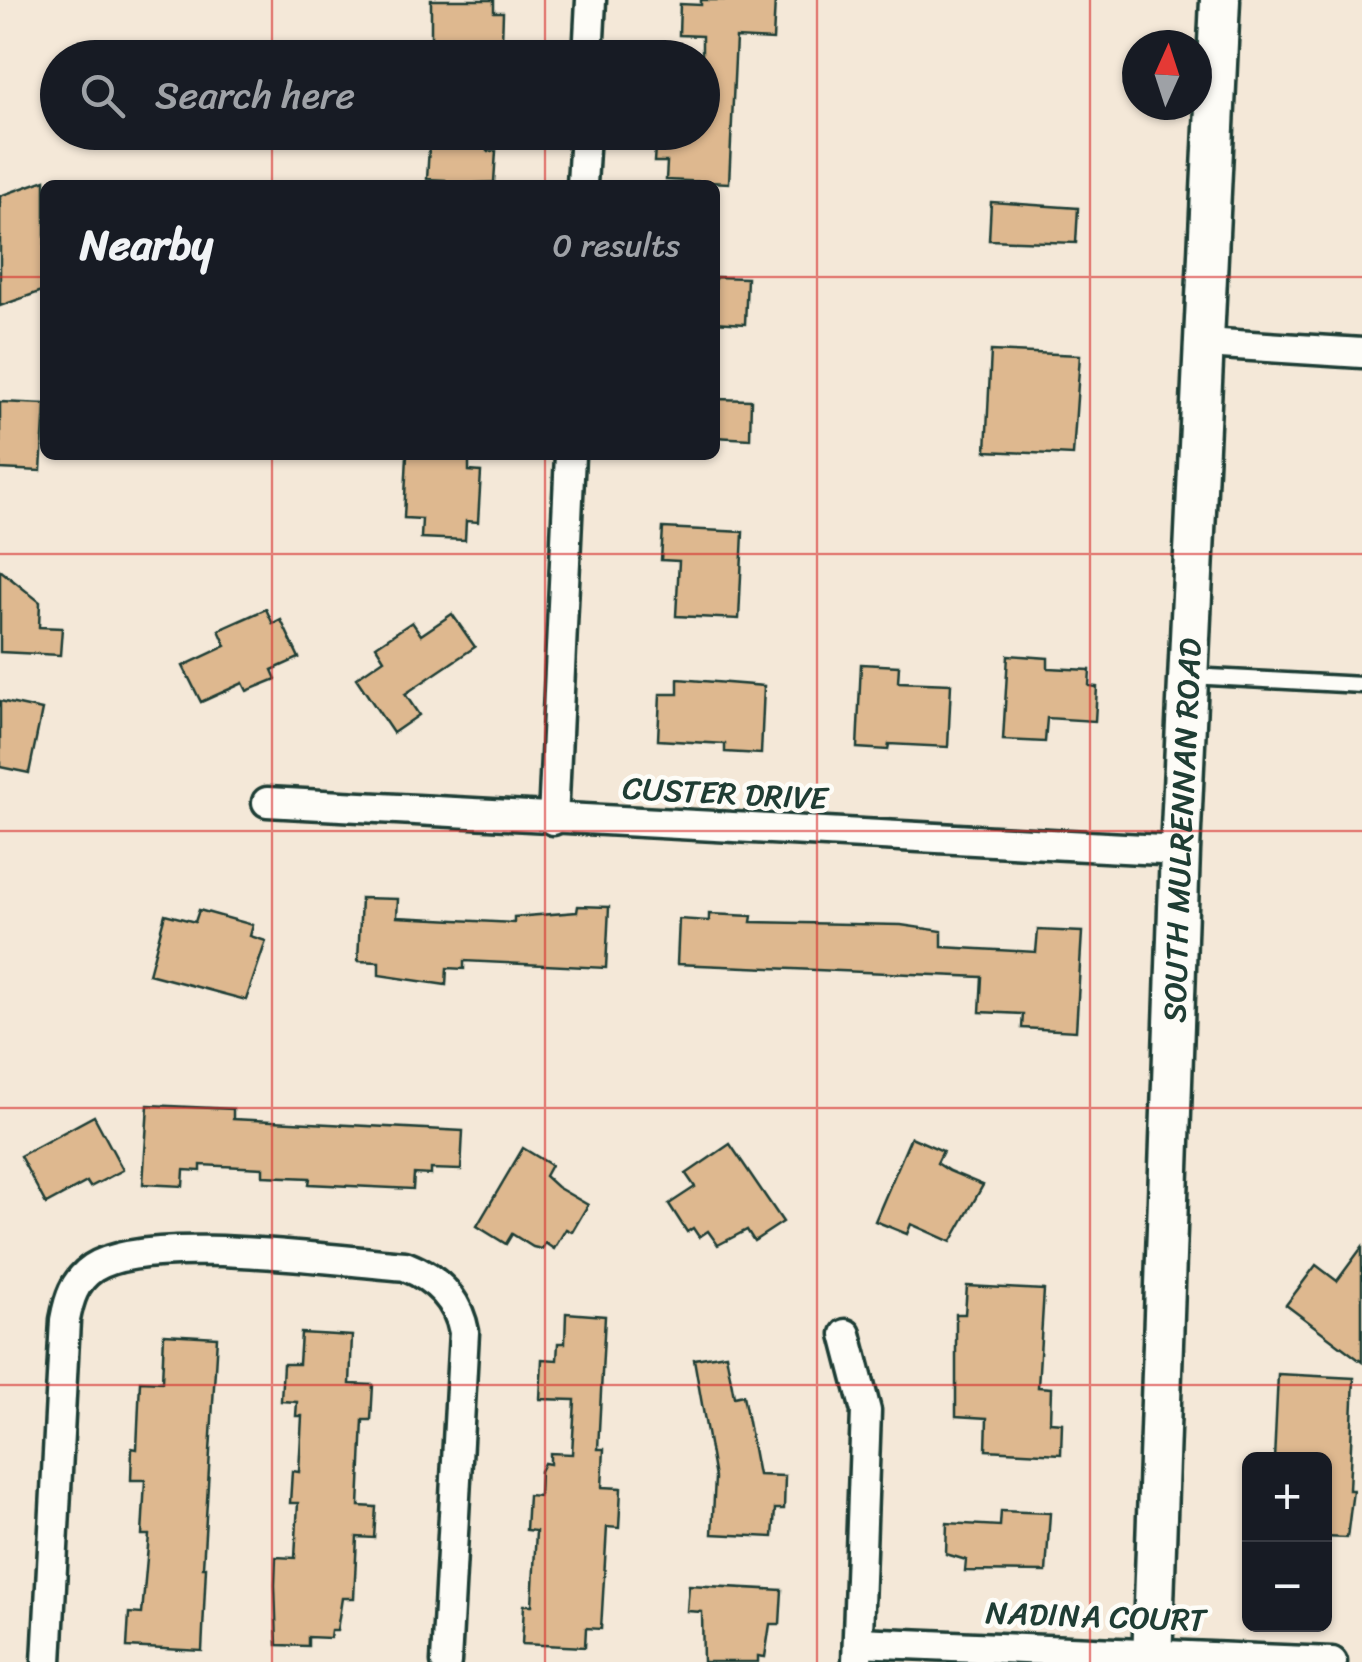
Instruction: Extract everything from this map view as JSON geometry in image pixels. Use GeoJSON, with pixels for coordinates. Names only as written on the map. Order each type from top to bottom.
{"type":"FeatureCollection","features":[{"type":"Feature","properties":{"kind":"street"},"geometry":{"type":"LineString","coordinates":[[589,40],[591,0]]}},
{"type":"Feature","properties":{"kind":"street","name":"SOUTH MULRENNAN ROAD"},"geometry":{"type":"LineString","coordinates":[[1152,1658],[1180,851],[1220,0]]}},
{"type":"Feature","properties":{"kind":"street"},"geometry":{"type":"LineString","coordinates":[[582,180],[584,150]]}},
{"type":"Feature","properties":{"kind":"street"},"geometry":{"type":"LineString","coordinates":[[1205,343],[1362,353]]}},
{"type":"Feature","properties":{"kind":"street"},"geometry":{"type":"LineString","coordinates":[[553,820],[570,460]]}},
{"type":"Feature","properties":{"kind":"street","name":"CUSTER DRIVE"},"geometry":{"type":"LineString","coordinates":[[267,802],[1180,851]]}},
{"type":"Feature","properties":{"kind":"street"},"geometry":{"type":"LineString","coordinates":[[47,1662],[64,1320],[71,1293],[92,1269],[121,1255],[176,1251],[405,1266],[424,1274],[452,1300],[464,1332],[446,1662]]}},
{"type":"Feature","properties":{"kind":"street"},"geometry":{"type":"LineString","coordinates":[[846,1334],[866,1411],[857,1652]]}},
{"type":"Feature","properties":{"kind":"street","name":"NADINA COURT"},"geometry":{"type":"LineString","coordinates":[[857,1652],[1332,1662]]}},
{"type":"Feature","properties":{"kind":"lane"},"geometry":{"type":"LineString","coordinates":[[1189,676],[1362,686]]}},
{"type":"Feature","properties":{"kind":"building"},"geometry":{"type":"Polygon","coordinates":[[[431,0],[494,0],[494,12],[503,12],[502,40],[431,40],[431,0]]]}},
{"type":"Feature","properties":{"kind":"building"},"geometry":{"type":"Polygon","coordinates":[[[701,0],[775,0],[773,40],[736,38],[729,183],[666,180],[667,162],[654,162],[655,150],[720,150],[720,40],[679,35],[680,4],[701,5],[701,0]]]}},
{"type":"Feature","properties":{"kind":"building"},"geometry":{"type":"Polygon","coordinates":[[[429,150],[496,151],[494,180],[427,179],[429,150]]]}},
{"type":"Feature","properties":{"kind":"building"},"geometry":{"type":"Polygon","coordinates":[[[40,182],[40,292],[0,306],[0,196],[40,182]]]}},
{"type":"Feature","properties":{"kind":"building"},"geometry":{"type":"Polygon","coordinates":[[[991,202],[1078,208],[1076,243],[989,240],[991,202]]]}},
{"type":"Feature","properties":{"kind":"building"},"geometry":{"type":"Polygon","coordinates":[[[720,277],[747,278],[745,324],[720,322],[720,277]]]}},
{"type":"Feature","properties":{"kind":"building"},"geometry":{"type":"Polygon","coordinates":[[[991,351],[1080,355],[1073,455],[986,451],[991,351]]]}},
{"type":"Feature","properties":{"kind":"building"},"geometry":{"type":"Polygon","coordinates":[[[720,399],[751,400],[750,439],[720,437],[720,399]]]}},
{"type":"Feature","properties":{"kind":"building"},"geometry":{"type":"Polygon","coordinates":[[[0,402],[40,404],[41,471],[0,469],[0,402]]]}},
{"type":"Feature","properties":{"kind":"building"},"geometry":{"type":"Polygon","coordinates":[[[407,460],[469,460],[469,471],[481,472],[478,522],[466,521],[465,540],[421,538],[422,519],[404,518],[407,460]]]}},
{"type":"Feature","properties":{"kind":"building"},"geometry":{"type":"Polygon","coordinates":[[[663,528],[743,532],[739,619],[676,616],[679,561],[661,560],[663,528]]]}},
{"type":"Feature","properties":{"kind":"building"},"geometry":{"type":"Polygon","coordinates":[[[0,570],[40,602],[39,627],[62,628],[60,655],[0,652],[0,570]]]}},
{"type":"Feature","properties":{"kind":"building"},"geometry":{"type":"Polygon","coordinates":[[[266,609],[273,624],[281,620],[299,658],[272,670],[276,679],[247,691],[243,683],[201,702],[183,666],[226,646],[219,630],[266,609]]]}},
{"type":"Feature","properties":{"kind":"building"},"geometry":{"type":"Polygon","coordinates":[[[452,614],[475,647],[405,694],[419,715],[393,733],[356,678],[384,659],[376,646],[412,622],[421,635],[452,614]]]}},
{"type":"Feature","properties":{"kind":"building"},"geometry":{"type":"Polygon","coordinates":[[[1008,655],[1048,658],[1048,668],[1090,670],[1089,686],[1097,687],[1095,721],[1047,718],[1045,742],[1003,740],[1008,655]]]}},
{"type":"Feature","properties":{"kind":"building"},"geometry":{"type":"Polygon","coordinates":[[[861,664],[899,666],[898,682],[951,684],[948,747],[889,744],[888,750],[857,748],[861,664]]]}},
{"type":"Feature","properties":{"kind":"building"},"geometry":{"type":"Polygon","coordinates":[[[678,679],[764,686],[761,754],[725,752],[725,744],[658,740],[660,694],[678,694],[678,679]]]}},
{"type":"Feature","properties":{"kind":"building"},"geometry":{"type":"Polygon","coordinates":[[[0,701],[42,710],[29,773],[0,767],[0,701]]]}},
{"type":"Feature","properties":{"kind":"building"},"geometry":{"type":"Polygon","coordinates":[[[361,898],[398,899],[397,917],[514,923],[514,917],[577,912],[578,906],[609,907],[606,968],[464,961],[464,969],[447,968],[446,985],[379,975],[379,962],[358,961],[361,898]]]}},
{"type":"Feature","properties":{"kind":"building"},"geometry":{"type":"Polygon","coordinates":[[[199,910],[253,925],[250,936],[266,941],[246,1000],[149,974],[165,914],[195,922],[199,910]]]}},
{"type":"Feature","properties":{"kind":"building"},"geometry":{"type":"Polygon","coordinates":[[[709,914],[752,916],[751,922],[901,925],[942,931],[942,947],[1036,952],[1038,930],[1082,932],[1076,1031],[1022,1028],[1023,1014],[980,1012],[982,977],[677,964],[679,919],[709,921],[709,914]]]}},
{"type":"Feature","properties":{"kind":"building"},"geometry":{"type":"Polygon","coordinates":[[[148,1105],[233,1109],[233,1119],[463,1131],[461,1170],[431,1169],[431,1175],[414,1174],[413,1189],[309,1184],[310,1178],[263,1176],[263,1168],[201,1165],[201,1171],[184,1170],[183,1186],[143,1184],[148,1105]]]}},
{"type":"Feature","properties":{"kind":"building"},"geometry":{"type":"Polygon","coordinates":[[[94,1116],[123,1170],[90,1187],[87,1182],[46,1204],[20,1156],[94,1116]]]}},
{"type":"Feature","properties":{"kind":"building"},"geometry":{"type":"Polygon","coordinates":[[[911,1137],[943,1151],[937,1163],[949,1171],[983,1185],[951,1242],[911,1224],[907,1234],[875,1221],[911,1137]]]}},
{"type":"Feature","properties":{"kind":"building"},"geometry":{"type":"Polygon","coordinates":[[[730,1144],[783,1222],[754,1241],[747,1230],[718,1245],[708,1231],[699,1237],[693,1228],[687,1232],[669,1204],[695,1187],[686,1174],[730,1144]]]}},
{"type":"Feature","properties":{"kind":"building"},"geometry":{"type":"Polygon","coordinates":[[[523,1148],[551,1165],[545,1176],[557,1187],[588,1205],[572,1232],[566,1229],[554,1249],[545,1243],[542,1249],[533,1247],[512,1234],[506,1244],[477,1226],[523,1148]]]}},
{"type":"Feature","properties":{"kind":"building"},"geometry":{"type":"Polygon","coordinates":[[[1362,1247],[1362,1362],[1286,1305],[1316,1265],[1337,1281],[1362,1247]]]}},
{"type":"Feature","properties":{"kind":"building"},"geometry":{"type":"Polygon","coordinates":[[[967,1286],[1044,1290],[1038,1387],[1051,1388],[1050,1422],[1062,1423],[1061,1454],[986,1450],[987,1418],[956,1416],[956,1314],[965,1314],[967,1286]]]}},
{"type":"Feature","properties":{"kind":"building"},"geometry":{"type":"Polygon","coordinates":[[[566,1313],[605,1316],[598,1449],[604,1449],[602,1487],[621,1488],[619,1528],[607,1527],[601,1629],[586,1628],[585,1647],[522,1644],[524,1605],[532,1605],[536,1531],[526,1530],[528,1495],[539,1496],[540,1471],[544,1463],[550,1464],[550,1453],[572,1454],[575,1400],[540,1399],[542,1359],[557,1360],[558,1343],[565,1343],[566,1313]]]}},
{"type":"Feature","properties":{"kind":"building"},"geometry":{"type":"Polygon","coordinates":[[[301,1333],[352,1336],[350,1384],[373,1385],[371,1420],[363,1420],[359,1506],[376,1507],[374,1538],[357,1537],[354,1598],[342,1598],[337,1630],[331,1630],[330,1638],[308,1637],[308,1646],[277,1645],[275,1585],[276,1557],[295,1558],[298,1503],[290,1503],[292,1471],[299,1472],[302,1416],[296,1416],[297,1402],[281,1401],[283,1364],[299,1364],[301,1333]]]}},
{"type":"Feature","properties":{"kind":"building"},"geometry":{"type":"Polygon","coordinates":[[[164,1334],[217,1337],[203,1567],[202,1651],[127,1647],[129,1613],[142,1614],[149,1535],[142,1535],[145,1480],[131,1480],[132,1448],[137,1449],[140,1381],[162,1382],[164,1334]]]}},
{"type":"Feature","properties":{"kind":"building"},"geometry":{"type":"Polygon","coordinates":[[[726,1354],[734,1397],[743,1395],[758,1475],[785,1476],[784,1509],[775,1509],[773,1537],[712,1534],[715,1478],[694,1359],[726,1354]]]}},
{"type":"Feature","properties":{"kind":"building"},"geometry":{"type":"Polygon","coordinates":[[[1278,1374],[1354,1378],[1349,1490],[1353,1490],[1347,1538],[1332,1537],[1332,1452],[1274,1452],[1278,1374]]]}},
{"type":"Feature","properties":{"kind":"building"},"geometry":{"type":"Polygon","coordinates":[[[1001,1511],[1050,1513],[1046,1572],[965,1571],[966,1560],[946,1554],[947,1523],[1000,1526],[1001,1511]]]}},
{"type":"Feature","properties":{"kind":"building"},"geometry":{"type":"Polygon","coordinates":[[[689,1585],[782,1590],[780,1624],[770,1624],[765,1657],[758,1656],[758,1662],[703,1662],[702,1612],[687,1611],[689,1585]]]}}]}
